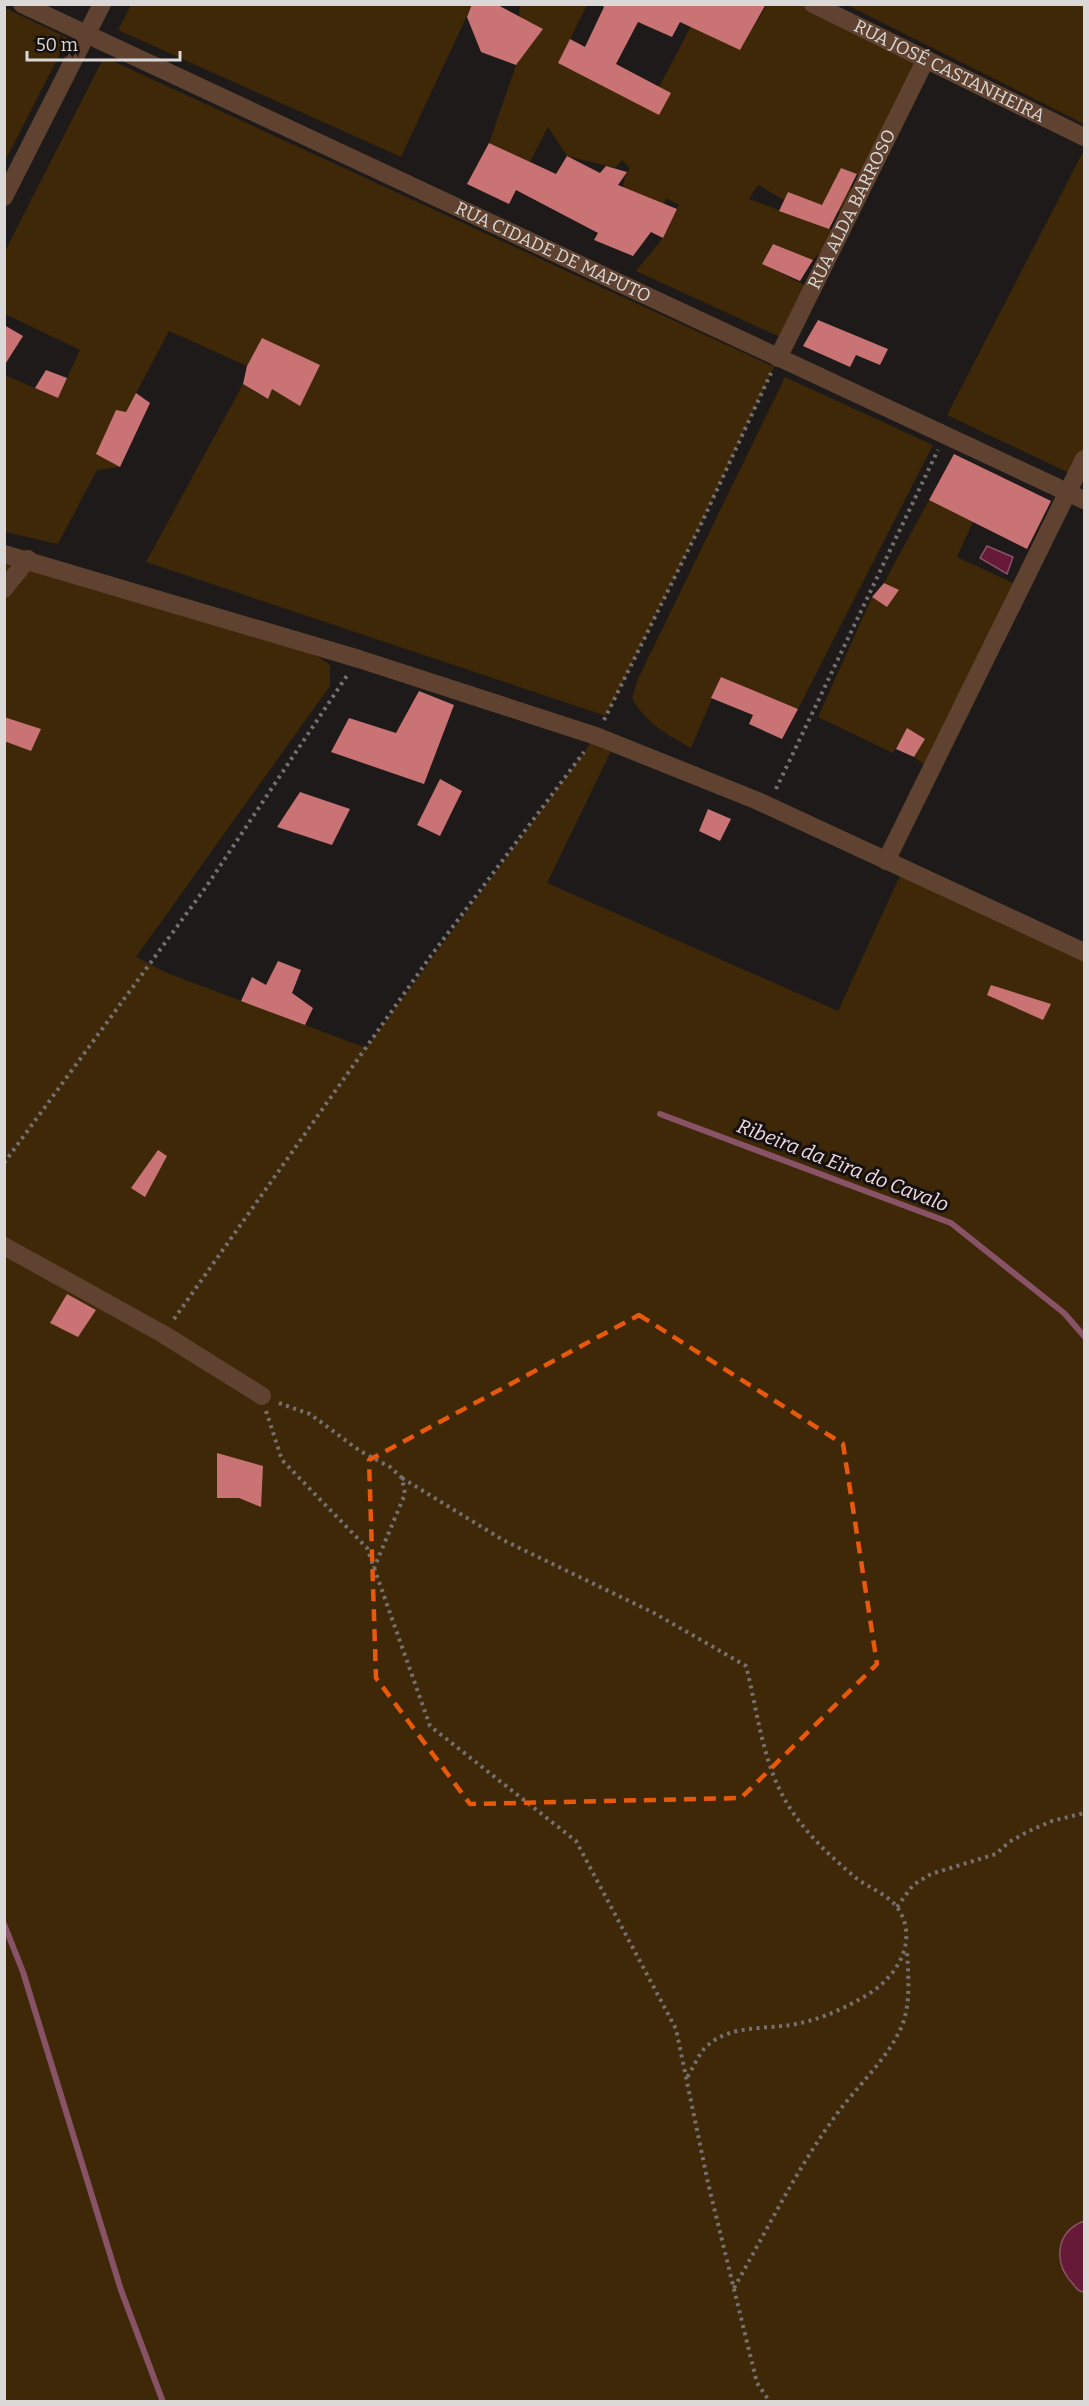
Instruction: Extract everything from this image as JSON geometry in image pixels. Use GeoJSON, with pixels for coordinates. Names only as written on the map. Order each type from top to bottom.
{"type":"FeatureCollection","features":[{"type":"Feature","properties":{"kind":"street","name":"RUA CIDADE DE MAPUTO"},"geometry":{"type":"LineString","coordinates":[[22,4],[1077,496]]}},
{"type":"Feature","properties":{"kind":"street"},"geometry":{"type":"LineString","coordinates":[[4,197],[102,4]]}},
{"type":"Feature","properties":{"kind":"street","name":"RUA JOSÉ CASTANHEIRA"},"geometry":{"type":"LineString","coordinates":[[813,4],[1084,137]]}},
{"type":"Feature","properties":{"kind":"street","name":"RUA ALDA BARROSO"},"geometry":{"type":"LineString","coordinates":[[778,358],[926,59]]}},
{"type":"Feature","properties":{"kind":"street"},"geometry":{"type":"LineString","coordinates":[[886,861],[1077,496],[1084,459]]}},
{"type":"Feature","properties":{"kind":"street"},"geometry":{"type":"LineString","coordinates":[[4,554],[28,559],[359,659],[596,736],[768,805],[1084,952]]}},
{"type":"Feature","properties":{"kind":"street"},"geometry":{"type":"LineString","coordinates":[[4,589],[28,559]]}},
{"type":"Feature","properties":{"kind":"street"},"geometry":{"type":"LineString","coordinates":[[4,1246],[163,1334],[261,1396]]}},
{"type":"Feature","properties":{"kind":"path"},"geometry":{"type":"LineString","coordinates":[[163,1334],[430,957],[596,736],[703,520],[778,358]]}},
{"type":"Feature","properties":{"kind":"path"},"geometry":{"type":"LineString","coordinates":[[768,805],[945,435]]}},
{"type":"Feature","properties":{"kind":"path"},"geometry":{"type":"LineString","coordinates":[[4,1163],[206,887],[359,659]]}},
{"type":"Feature","properties":{"kind":"path"},"geometry":{"type":"LineString","coordinates":[[261,1396],[310,1414],[360,1451],[390,1467],[402,1478],[503,1540],[654,1613],[746,1666],[770,1767],[786,1802],[799,1822],[824,1849],[858,1879],[897,1907],[905,1928],[907,1947],[908,1991],[903,2023],[884,2054],[836,2115],[786,2191],[734,2289]]}},
{"type":"Feature","properties":{"kind":"path"},"geometry":{"type":"LineString","coordinates":[[261,1396],[282,1460],[367,1548],[430,1726],[576,1841],[676,2029],[757,2383],[770,2402]]}},
{"type":"Feature","properties":{"kind":"path"},"geometry":{"type":"LineString","coordinates":[[374,1568],[405,1494],[402,1478]]}},
{"type":"Feature","properties":{"kind":"path"},"geometry":{"type":"LineString","coordinates":[[897,1907],[913,1885],[931,1874],[996,1854],[1009,1842],[1029,1831],[1052,1821],[1084,1813]]}},
{"type":"Feature","properties":{"kind":"path"},"geometry":{"type":"LineString","coordinates":[[686,2079],[708,2045],[731,2032],[797,2024],[841,2010],[873,1991],[894,1972],[907,1947]]}},
{"type":"Feature","properties":{"kind":"highlighted area"},"geometry":{"type":"Polygon","coordinates":[[[639,1315],[843,1444],[877,1664],[741,1798],[470,1804],[376,1678],[369,1460],[639,1315]]]}},
{"type":"Feature","properties":{"kind":"shaded area"},"geometry":{"type":"Polygon","coordinates":[[[131,5],[472,5],[401,157],[118,30],[131,5]]]}},
{"type":"Feature","properties":{"kind":"shaded area"},"geometry":{"type":"Polygon","coordinates":[[[520,5],[587,5],[558,63],[659,114],[659,87],[702,5],[740,49],[767,5],[813,5],[926,59],[866,178],[842,168],[834,182],[859,191],[847,215],[788,192],[784,200],[758,185],[749,199],[839,232],[813,260],[772,244],[763,264],[812,289],[780,337],[636,271],[663,238],[679,205],[666,198],[660,213],[622,194],[625,176],[630,168],[622,160],[615,168],[567,156],[548,127],[530,162],[489,143],[516,65],[542,29],[519,17],[520,5]]]}},
{"type":"Feature","properties":{"kind":"shaded area"},"geometry":{"type":"Polygon","coordinates":[[[847,5],[1084,5],[1084,124],[847,5]]]}},
{"type":"Feature","properties":{"kind":"shaded area"},"geometry":{"type":"Polygon","coordinates":[[[5,8],[68,38],[5,161],[5,8]]]}},
{"type":"Feature","properties":{"kind":"shaded area"},"geometry":{"type":"Polygon","coordinates":[[[104,57],[774,367],[703,520],[606,716],[146,562],[243,384],[267,399],[272,389],[300,405],[320,365],[262,339],[247,366],[169,331],[126,412],[97,454],[120,467],[97,470],[58,544],[5,532],[5,375],[58,398],[80,350],[5,314],[4,253],[104,57]]]}},
{"type":"Feature","properties":{"kind":"shaded area"},"geometry":{"type":"Polygon","coordinates":[[[1084,150],[1084,480],[947,415],[1084,150]]]}},
{"type":"Feature","properties":{"kind":"shaded area"},"geometry":{"type":"Polygon","coordinates":[[[785,377],[933,445],[798,709],[721,677],[691,748],[650,721],[632,698],[638,679],[785,377]]]}},
{"type":"Feature","properties":{"kind":"shaded area"},"geometry":{"type":"Polygon","coordinates":[[[929,500],[973,522],[957,557],[1022,587],[931,770],[914,757],[925,739],[908,729],[893,753],[818,717],[872,597],[887,607],[899,591],[884,583],[929,500]]]}},
{"type":"Feature","properties":{"kind":"shaded area"},"geometry":{"type":"Polygon","coordinates":[[[987,546],[1013,557],[1007,574],[980,558],[987,546]]]}},
{"type":"Feature","properties":{"kind":"shaded area"},"geometry":{"type":"Polygon","coordinates":[[[5,564],[62,576],[310,651],[330,665],[330,686],[136,957],[167,973],[366,1048],[596,736],[615,743],[547,883],[838,1011],[903,869],[1084,951],[1084,2401],[5,2402],[5,564]]]}},
{"type":"Feature","properties":{"kind":"shaded area"},"geometry":{"type":"Polygon","coordinates":[[[1084,2221],[1084,2292],[1078,2290],[1067,2276],[1062,2267],[1060,2249],[1067,2233],[1084,2221]]]}},
{"type":"Feature","properties":{"kind":"building"},"geometry":{"type":"Polygon","coordinates":[[[472,4],[496,4],[543,29],[516,65],[481,52],[467,17],[472,4]]]}},
{"type":"Feature","properties":{"kind":"building"},"geometry":{"type":"Polygon","coordinates":[[[600,4],[766,4],[740,50],[680,22],[672,37],[638,22],[616,64],[671,93],[659,115],[558,63],[570,39],[585,47],[604,7],[600,4]]]}},
{"type":"Feature","properties":{"kind":"building"},"geometry":{"type":"Polygon","coordinates":[[[489,143],[556,174],[567,156],[600,173],[606,166],[627,172],[618,185],[677,209],[663,238],[651,232],[633,256],[594,240],[598,233],[516,190],[509,204],[467,184],[489,143]]]}},
{"type":"Feature","properties":{"kind":"building"},"geometry":{"type":"Polygon","coordinates":[[[841,168],[857,174],[829,229],[779,211],[788,192],[822,205],[841,168]]]}},
{"type":"Feature","properties":{"kind":"building"},"geometry":{"type":"Polygon","coordinates":[[[773,244],[813,260],[800,281],[762,264],[773,244]]]}},
{"type":"Feature","properties":{"kind":"building"},"geometry":{"type":"Polygon","coordinates":[[[818,320],[888,349],[880,365],[856,355],[850,367],[803,346],[818,320]]]}},
{"type":"Feature","properties":{"kind":"building"},"geometry":{"type":"Polygon","coordinates":[[[4,325],[23,336],[4,366],[4,325]]]}},
{"type":"Feature","properties":{"kind":"building"},"geometry":{"type":"Polygon","coordinates":[[[262,338],[320,365],[300,406],[272,389],[268,399],[243,384],[247,366],[262,338]]]}},
{"type":"Feature","properties":{"kind":"building"},"geometry":{"type":"Polygon","coordinates":[[[46,370],[67,378],[58,398],[35,388],[46,370]]]}},
{"type":"Feature","properties":{"kind":"building"},"geometry":{"type":"Polygon","coordinates":[[[136,393],[150,403],[120,467],[96,454],[116,410],[126,412],[136,393]]]}},
{"type":"Feature","properties":{"kind":"building"},"geometry":{"type":"Polygon","coordinates":[[[954,454],[1051,501],[1027,549],[929,500],[954,454]]]}},
{"type":"Feature","properties":{"kind":"building"},"geometry":{"type":"Polygon","coordinates":[[[884,583],[899,590],[887,607],[872,597],[884,583]]]}},
{"type":"Feature","properties":{"kind":"building"},"geometry":{"type":"Polygon","coordinates":[[[721,677],[798,709],[782,739],[749,724],[753,715],[711,698],[721,677]]]}},
{"type":"Feature","properties":{"kind":"building"},"geometry":{"type":"Polygon","coordinates":[[[419,691],[454,705],[424,784],[331,752],[349,718],[396,733],[419,691]]]}},
{"type":"Feature","properties":{"kind":"building"},"geometry":{"type":"Polygon","coordinates":[[[4,717],[41,729],[31,751],[4,741],[4,717]]]}},
{"type":"Feature","properties":{"kind":"building"},"geometry":{"type":"Polygon","coordinates":[[[907,728],[925,739],[914,757],[896,749],[907,728]]]}},
{"type":"Feature","properties":{"kind":"building"},"geometry":{"type":"Polygon","coordinates":[[[440,779],[462,791],[440,836],[417,825],[440,779]]]}},
{"type":"Feature","properties":{"kind":"building"},"geometry":{"type":"Polygon","coordinates":[[[300,792],[350,809],[332,845],[277,827],[300,792]]]}},
{"type":"Feature","properties":{"kind":"building"},"geometry":{"type":"Polygon","coordinates":[[[708,809],[731,819],[720,841],[699,831],[708,809]]]}},
{"type":"Feature","properties":{"kind":"building"},"geometry":{"type":"Polygon","coordinates":[[[278,961],[301,970],[292,993],[313,1008],[305,1025],[241,1001],[252,977],[266,985],[278,961]]]}},
{"type":"Feature","properties":{"kind":"building"},"geometry":{"type":"Polygon","coordinates":[[[991,985],[1051,1004],[1043,1020],[987,995],[991,985]]]}},
{"type":"Feature","properties":{"kind":"building"},"geometry":{"type":"Polygon","coordinates":[[[158,1150],[167,1156],[145,1197],[131,1188],[158,1150]]]}},
{"type":"Feature","properties":{"kind":"building"},"geometry":{"type":"Polygon","coordinates":[[[67,1294],[96,1310],[78,1337],[50,1323],[67,1294]]]}},
{"type":"Feature","properties":{"kind":"building"},"geometry":{"type":"Polygon","coordinates":[[[217,1453],[263,1466],[261,1507],[239,1498],[217,1498],[217,1453]]]}},
{"type":"Feature","properties":{"kind":"waterway","name":"Ribeira da Eira do Cavalo"},"geometry":{"type":"LineString","coordinates":[[660,1114],[951,1223],[1064,1313],[1084,1336]]}},
{"type":"Feature","properties":{"kind":"waterway"},"geometry":{"type":"LineString","coordinates":[[4,1924],[23,1972],[121,2290],[163,2402]]}}]}
